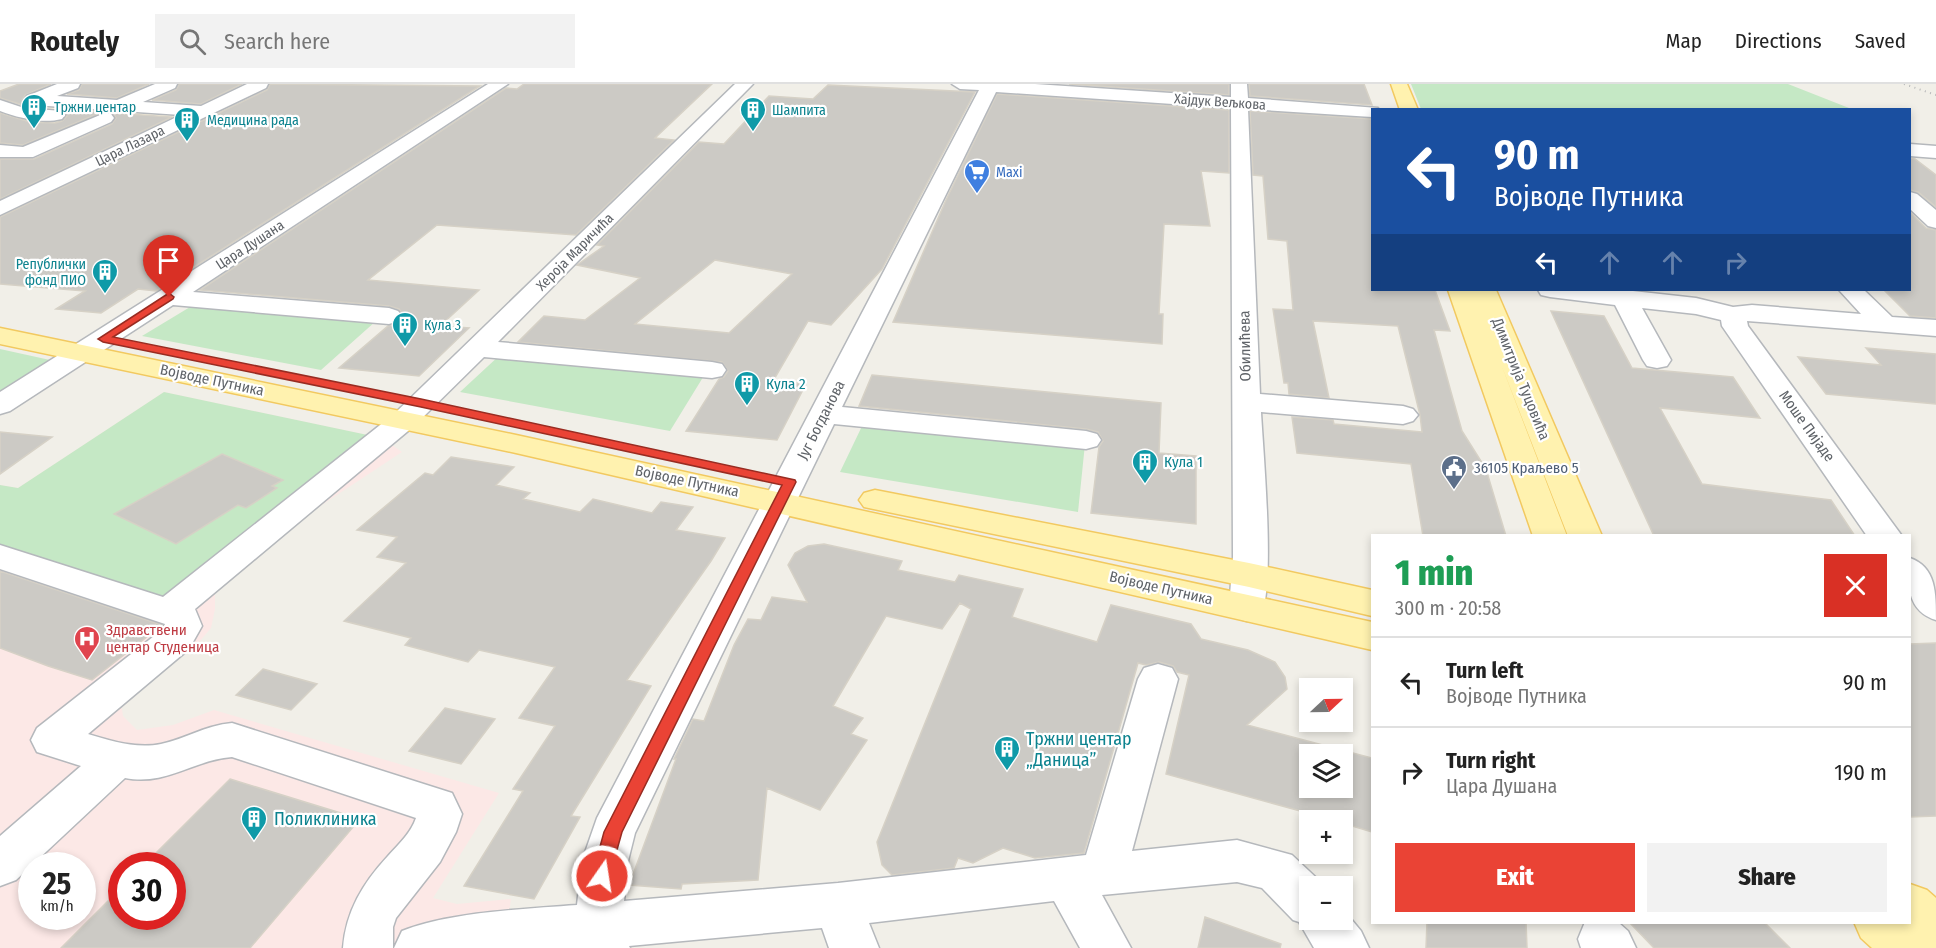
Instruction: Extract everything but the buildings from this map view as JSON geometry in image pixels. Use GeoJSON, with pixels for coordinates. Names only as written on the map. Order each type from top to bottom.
{"type":"FeatureCollection","features":[{"type":"Feature","properties":{"kind":"main road"},"geometry":{"type":"LineString","coordinates":[[1383,84],[1391,108]]}},
{"type":"Feature","properties":{"kind":"main road"},"geometry":{"type":"LineString","coordinates":[[1399,84],[1408,108]]}},
{"type":"Feature","properties":{"kind":"main road","name":"Димитрија Туцовића"},"geometry":{"type":"LineString","coordinates":[[1460,291],[1549,534]]}},
{"type":"Feature","properties":{"kind":"main road","name":"Димитрија Туцовића"},"geometry":{"type":"LineString","coordinates":[[1484,291],[1584,534]]}},
{"type":"Feature","properties":{"kind":"main road","name":"Војводе Путника"},"geometry":{"type":"LineString","coordinates":[[0,318],[93,346],[412,411],[1248,592],[1371,603]]}},
{"type":"Feature","properties":{"kind":"main road","name":"Војводе Путника"},"geometry":{"type":"LineString","coordinates":[[0,336],[93,346]]}},
{"type":"Feature","properties":{"kind":"main road","name":"Војводе Путника"},"geometry":{"type":"LineString","coordinates":[[1248,592],[1371,636]]}},
{"type":"Feature","properties":{"kind":"main road"},"geometry":{"type":"LineString","coordinates":[[1911,907],[1936,928]]}},
{"type":"Feature","properties":{"kind":"main road"},"geometry":{"type":"LineString","coordinates":[[1880,924],[1908,948]]}},
{"type":"Feature","properties":{"kind":"street"},"geometry":{"type":"LineString","coordinates":[[3,109],[72,84]]}},
{"type":"Feature","properties":{"kind":"street"},"geometry":{"type":"LineString","coordinates":[[119,106],[169,84]]}},
{"type":"Feature","properties":{"kind":"street","name":"Цара Лазара"},"geometry":{"type":"LineString","coordinates":[[0,209],[261,84]]}},
{"type":"Feature","properties":{"kind":"street","name":"Цара Душана"},"geometry":{"type":"LineString","coordinates":[[0,405],[500,84]]}},
{"type":"Feature","properties":{"kind":"street","name":"Хероја Маричића"},"geometry":{"type":"LineString","coordinates":[[168,612],[412,411],[745,84]]}},
{"type":"Feature","properties":{"kind":"street","name":"Хајдук Вељкова"},"geometry":{"type":"LineString","coordinates":[[960,84],[1240,94],[1371,112]]}},
{"type":"Feature","properties":{"kind":"street","name":"Југ Богданова"},"geometry":{"type":"LineString","coordinates":[[603,936],[600,890],[603,862],[613,832],[991,85]]}},
{"type":"Feature","properties":{"kind":"street"},"geometry":{"type":"LineString","coordinates":[[51,93],[137,98]]}},
{"type":"Feature","properties":{"kind":"street","name":"Цара Лазара"},"geometry":{"type":"LineString","coordinates":[[0,199],[157,117],[187,94]]}},
{"type":"Feature","properties":{"kind":"street","name":"Обилићева"},"geometry":{"type":"LineString","coordinates":[[1240,94],[1247,402],[1248,592]]}},
{"type":"Feature","properties":{"kind":"street"},"geometry":{"type":"LineString","coordinates":[[33,100],[119,106],[157,117]]}},
{"type":"Feature","properties":{"kind":"street"},"geometry":{"type":"LineString","coordinates":[[0,151],[26,153],[105,118],[21,113],[3,109]]}},
{"type":"Feature","properties":{"kind":"street"},"geometry":{"type":"LineString","coordinates":[[98,122],[203,111]]}},
{"type":"Feature","properties":{"kind":"street"},"geometry":{"type":"LineString","coordinates":[[1911,150],[1936,152]]}},
{"type":"Feature","properties":{"kind":"street"},"geometry":{"type":"LineString","coordinates":[[1911,199],[1936,221]]}},
{"type":"Feature","properties":{"kind":"street"},"geometry":{"type":"LineString","coordinates":[[1561,291],[1696,306],[1733,315],[1752,313],[1936,328]]}},
{"type":"Feature","properties":{"kind":"street"},"geometry":{"type":"LineString","coordinates":[[1852,291],[1885,324]]}},
{"type":"Feature","properties":{"kind":"street"},"geometry":{"type":"LineString","coordinates":[[169,297],[389,316]]}},
{"type":"Feature","properties":{"kind":"street"},"geometry":{"type":"LineString","coordinates":[[1624,297],[1657,360]]}},
{"type":"Feature","properties":{"kind":"street","name":"Моше Пијаде"},"geometry":{"type":"LineString","coordinates":[[1733,315],[1735,326],[1884,534]]}},
{"type":"Feature","properties":{"kind":"street"},"geometry":{"type":"LineString","coordinates":[[477,348],[712,370]]}},
{"type":"Feature","properties":{"kind":"street"},"geometry":{"type":"LineString","coordinates":[[1247,402],[1402,415]]}},
{"type":"Feature","properties":{"kind":"street"},"geometry":{"type":"LineString","coordinates":[[824,414],[1086,440]]}},
{"type":"Feature","properties":{"kind":"street"},"geometry":{"type":"LineString","coordinates":[[0,557],[181,616],[184,622],[182,631],[176,639],[52,740],[138,763],[152,763],[178,756],[208,743],[232,740],[436,806],[440,814],[438,825],[372,911],[366,933],[368,948]]}},
{"type":"Feature","properties":{"kind":"street"},"geometry":{"type":"LineString","coordinates":[[1911,571],[1936,607]]}},
{"type":"Feature","properties":{"kind":"street"},"geometry":{"type":"LineString","coordinates":[[1106,948],[1084,876],[1158,679]]}},
{"type":"Feature","properties":{"kind":"street"},"geometry":{"type":"LineString","coordinates":[[0,865],[118,759]]}},
{"type":"Feature","properties":{"kind":"street"},"geometry":{"type":"LineString","coordinates":[[419,948],[506,934],[603,936],[838,905],[1084,876],[1237,861],[1276,870],[1299,892]]}},
{"type":"Feature","properties":{"kind":"street"},"geometry":{"type":"LineString","coordinates":[[838,905],[854,948]]}},
{"type":"Feature","properties":{"kind":"street"},"geometry":{"type":"LineString","coordinates":[[1330,930],[1344,948]]}},
{"type":"Feature","properties":{"kind":"shaded area"},"geometry":{"type":"Polygon","coordinates":[[[33,100],[203,111],[175,125],[94,119],[30,147],[0,144],[0,113],[33,100]]]}},
{"type":"Feature","properties":{"kind":"shaded area","name":"Здравствени центар Студеница"},"geometry":{"type":"Polygon","coordinates":[[[164,392],[382,438],[402,452],[246,555],[215,589],[215,609],[211,628],[194,648],[152,675],[121,703],[123,716],[137,730],[173,725],[214,710],[499,793],[433,898],[457,904],[511,899],[506,934],[498,948],[0,948],[0,485],[18,488],[164,392]]]}},
{"type":"Feature","properties":{"kind":"green space"},"geometry":{"type":"Polygon","coordinates":[[[1411,84],[1788,84],[1849,108],[1421,108],[1411,84]]]}},
{"type":"Feature","properties":{"kind":"green space"},"geometry":{"type":"Polygon","coordinates":[[[195,304],[376,321],[321,370],[142,336],[195,304]]]}},
{"type":"Feature","properties":{"kind":"green space"},"geometry":{"type":"Polygon","coordinates":[[[0,349],[50,360],[0,393],[0,349]]]}},
{"type":"Feature","properties":{"kind":"green space"},"geometry":{"type":"Polygon","coordinates":[[[501,354],[705,374],[670,431],[460,392],[501,354]]]}},
{"type":"Feature","properties":{"kind":"green space"},"geometry":{"type":"Polygon","coordinates":[[[164,392],[382,438],[168,612],[0,561],[0,485],[18,488],[164,392]]]}},
{"type":"Feature","properties":{"kind":"green space"},"geometry":{"type":"Polygon","coordinates":[[[864,422],[1085,444],[1078,512],[840,472],[864,422]]]}},
{"type":"Feature","properties":{"kind":"railway"},"geometry":{"type":"LineString","coordinates":[[1904,84],[1936,95]]}},
{"type":"Feature","properties":{"kind":"place","name":"Тржни центар"},"geometry":{"type":"Point","coordinates":[34,130]}},
{"type":"Feature","properties":{"kind":"place","name":"Шампита"},"geometry":{"type":"Point","coordinates":[753,133]}},
{"type":"Feature","properties":{"kind":"place","name":"Медицина рада"},"geometry":{"type":"Point","coordinates":[187,143]}},
{"type":"Feature","properties":{"kind":"place","name":"Maxi"},"geometry":{"type":"Point","coordinates":[977,195]}},
{"type":"Feature","properties":{"kind":"place","name":"Републички фонд ПИО"},"geometry":{"type":"Point","coordinates":[105,295]}},
{"type":"Feature","properties":{"kind":"place","name":"Кула 3"},"geometry":{"type":"Point","coordinates":[405,348]}},
{"type":"Feature","properties":{"kind":"place","name":"Кула 2"},"geometry":{"type":"Point","coordinates":[747,407]}},
{"type":"Feature","properties":{"kind":"place","name":"Кула 1"},"geometry":{"type":"Point","coordinates":[1145,485]}},
{"type":"Feature","properties":{"kind":"place","name":"36105 Краљево 5"},"geometry":{"type":"Point","coordinates":[1454,491]}},
{"type":"Feature","properties":{"kind":"place","name":"Здравствени центар Студеница"},"geometry":{"type":"Point","coordinates":[87,662]}},
{"type":"Feature","properties":{"kind":"place","name":"Тржни центар „Даница”"},"geometry":{"type":"Point","coordinates":[1007,772]}},
{"type":"Feature","properties":{"kind":"place","name":"Поликлиника"},"geometry":{"type":"Point","coordinates":[254,842]}},
{"type":"Feature","properties":{"kind":"route"},"geometry":{"type":"LineString","coordinates":[[169,297],[103,339],[421,403],[790,482],[613,832],[603,862],[602,876]]}}]}
